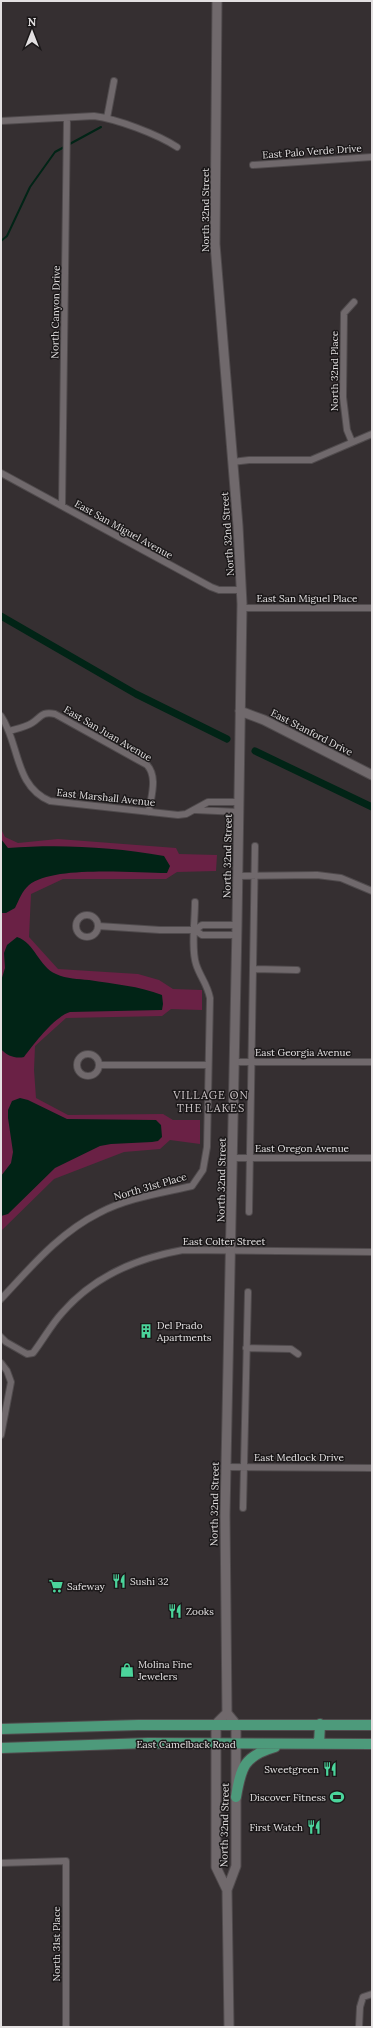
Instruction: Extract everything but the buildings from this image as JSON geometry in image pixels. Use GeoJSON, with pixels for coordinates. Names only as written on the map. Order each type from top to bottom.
{"type":"FeatureCollection","features":[{"type":"Feature","properties":{"kind":"main road","name":"North 32nd Street"},"geometry":{"type":"LineString","coordinates":[[217,1],[215,244],[240,545],[242,590],[237,935],[226,1467],[227,1713]]}},
{"type":"Feature","properties":{"kind":"main road","name":"East Stanford Drive"},"geometry":{"type":"LineString","coordinates":[[240,711],[264,720],[372,775]]}},
{"type":"Feature","properties":{"kind":"main road"},"geometry":{"type":"LineString","coordinates":[[216,1724],[227,1713],[236,1724]]}},
{"type":"Feature","properties":{"kind":"main road","name":"North 32nd Street"},"geometry":{"type":"LineString","coordinates":[[216,1724],[216,1867],[227,1890]]}},
{"type":"Feature","properties":{"kind":"main road","name":"East Camelback Road"},"geometry":{"type":"LineString","coordinates":[[1,1729],[216,1724],[372,1725]]}},
{"type":"Feature","properties":{"kind":"main road","name":"North 32nd Street"},"geometry":{"type":"LineString","coordinates":[[229,2027],[227,1890],[236,1866],[236,1724]]}},
{"type":"Feature","properties":{"kind":"main road"},"geometry":{"type":"LineString","coordinates":[[319,1744],[320,1724]]}},
{"type":"Feature","properties":{"kind":"main road"},"geometry":{"type":"LineString","coordinates":[[79,1726],[80,1745]]}},
{"type":"Feature","properties":{"kind":"main road","name":"East Camelback Road"},"geometry":{"type":"LineString","coordinates":[[1,1748],[216,1743],[372,1744]]}},
{"type":"Feature","properties":{"kind":"main road"},"geometry":{"type":"LineString","coordinates":[[236,1797],[241,1771],[251,1757],[261,1751],[286,1744]]}},
{"type":"Feature","properties":{"kind":"street"},"geometry":{"type":"LineString","coordinates":[[107,118],[114,80]]}},
{"type":"Feature","properties":{"kind":"street"},"geometry":{"type":"LineString","coordinates":[[1,121],[94,116],[107,118],[164,138],[177,147]]}},
{"type":"Feature","properties":{"kind":"street","name":"North Canyon Drive"},"geometry":{"type":"LineString","coordinates":[[62,506],[67,118]]}},
{"type":"Feature","properties":{"kind":"street","name":"East Palo Verde Drive"},"geometry":{"type":"LineString","coordinates":[[253,166],[372,157]]}},
{"type":"Feature","properties":{"kind":"street","name":"North 32nd Place"},"geometry":{"type":"LineString","coordinates":[[352,442],[346,430],[343,382],[344,313],[354,302]]}},
{"type":"Feature","properties":{"kind":"street"},"geometry":{"type":"LineString","coordinates":[[232,462],[249,460],[311,460],[372,434]]}},
{"type":"Feature","properties":{"kind":"street","name":"East San Miguel Avenue"},"geometry":{"type":"LineString","coordinates":[[1,473],[92,524],[211,587],[219,590],[242,590]]}},
{"type":"Feature","properties":{"kind":"street","name":"East San Miguel Place"},"geometry":{"type":"LineString","coordinates":[[242,608],[372,608]]}},
{"type":"Feature","properties":{"kind":"street","name":"East San Juan Avenue"},"geometry":{"type":"LineString","coordinates":[[9,731],[31,724],[40,714],[47,712],[55,714],[146,765],[152,771],[153,778],[150,812]]}},
{"type":"Feature","properties":{"kind":"street"},"geometry":{"type":"LineString","coordinates":[[1,716],[9,731]]}},
{"type":"Feature","properties":{"kind":"street","name":"East Marshall Avenue"},"geometry":{"type":"LineString","coordinates":[[9,731],[24,777],[30,788],[41,797],[64,804],[178,815],[196,810],[208,802],[239,802]]}},
{"type":"Feature","properties":{"kind":"street","name":"East Marshall Avenue"},"geometry":{"type":"LineString","coordinates":[[196,810],[239,812]]}},
{"type":"Feature","properties":{"kind":"street"},"geometry":{"type":"LineString","coordinates":[[249,1212],[255,846]]}},
{"type":"Feature","properties":{"kind":"street"},"geometry":{"type":"LineString","coordinates":[[238,876],[317,875],[341,878],[372,891]]}},
{"type":"Feature","properties":{"kind":"street","name":"North 31st Place"},"geometry":{"type":"LineString","coordinates":[[1,1298],[44,1252],[59,1239],[99,1212],[126,1203],[192,1186],[202,1170],[207,1148],[210,998],[207,984],[196,965],[195,902]]}},
{"type":"Feature","properties":{"kind":"street"},"geometry":{"type":"LineString","coordinates":[[195,930],[202,925],[237,926]]}},
{"type":"Feature","properties":{"kind":"street"},"geometry":{"type":"LineString","coordinates":[[211,925],[211,935]]}},
{"type":"Feature","properties":{"kind":"street"},"geometry":{"type":"LineString","coordinates":[[98,926],[195,930],[202,935],[237,935]]}},
{"type":"Feature","properties":{"kind":"street"},"geometry":{"type":"LineString","coordinates":[[253,969],[297,970]]}},
{"type":"Feature","properties":{"kind":"street","name":"East Georgia Avenue"},"geometry":{"type":"LineString","coordinates":[[234,1062],[372,1062]]}},
{"type":"Feature","properties":{"kind":"street"},"geometry":{"type":"LineString","coordinates":[[99,1065],[208,1065]]}},
{"type":"Feature","properties":{"kind":"street","name":"East Oregon Avenue"},"geometry":{"type":"LineString","coordinates":[[232,1158],[372,1158]]}},
{"type":"Feature","properties":{"kind":"street","name":"East Colter Street"},"geometry":{"type":"LineString","coordinates":[[1,1337],[19,1351],[27,1354],[33,1353],[62,1312],[90,1285],[106,1276],[154,1255],[184,1250],[372,1252]]}},
{"type":"Feature","properties":{"kind":"street"},"geometry":{"type":"LineString","coordinates":[[243,1508],[248,1292]]}},
{"type":"Feature","properties":{"kind":"street"},"geometry":{"type":"LineString","coordinates":[[246,1348],[291,1349],[298,1354]]}},
{"type":"Feature","properties":{"kind":"street"},"geometry":{"type":"LineString","coordinates":[[1,1363],[7,1371],[11,1382],[1,1435]]}},
{"type":"Feature","properties":{"kind":"street","name":"East Medlock Drive"},"geometry":{"type":"LineString","coordinates":[[226,1467],[372,1468]]}},
{"type":"Feature","properties":{"kind":"street","name":"North 31st Place"},"geometry":{"type":"LineString","coordinates":[[1,1863],[66,1861],[66,2027]]}},
{"type":"Feature","properties":{"kind":"street"},"geometry":{"type":"LineString","coordinates":[[359,2027],[360,2007],[363,1997],[372,1994]]}},
{"type":"Feature","properties":{"kind":"shaded area"},"geometry":{"type":"Polygon","coordinates":[[[1,829],[5,837],[18,843],[58,839],[176,848],[179,854],[217,855],[216,871],[177,872],[166,879],[63,879],[31,894],[29,937],[58,969],[138,974],[159,980],[173,989],[202,990],[202,1010],[171,1009],[162,1016],[66,1018],[35,1046],[34,1070],[36,1098],[68,1115],[163,1114],[173,1120],[200,1120],[200,1144],[170,1140],[160,1149],[124,1152],[54,1179],[1,1231],[1,829]]]}},
{"type":"Feature","properties":{"kind":"shaded area"},"geometry":{"type":"Polygon","coordinates":[[[1,839],[8,848],[67,846],[125,850],[164,856],[170,866],[167,873],[75,872],[41,879],[27,887],[15,908],[6,913],[1,913],[1,839]]]}},
{"type":"Feature","properties":{"kind":"shaded area"},"geometry":{"type":"Polygon","coordinates":[[[17,937],[33,949],[50,971],[68,978],[144,989],[162,995],[162,1010],[70,1012],[57,1019],[24,1057],[18,1058],[9,1055],[1,1049],[1,981],[5,968],[4,953],[7,945],[17,937]]]}},
{"type":"Feature","properties":{"kind":"shaded area"},"geometry":{"type":"Polygon","coordinates":[[[20,1098],[28,1100],[67,1119],[156,1120],[161,1125],[162,1137],[158,1141],[152,1142],[100,1146],[55,1168],[8,1214],[1,1216],[1,1176],[11,1163],[13,1152],[8,1110],[12,1101],[20,1098]]]}},
{"type":"Feature","properties":{"kind":"waterway"},"geometry":{"type":"LineString","coordinates":[[1,241],[7,236],[30,187],[55,152],[101,127]]}},
{"type":"Feature","properties":{"kind":"waterway"},"geometry":{"type":"LineString","coordinates":[[1,616],[136,694],[227,739]]}},
{"type":"Feature","properties":{"kind":"waterway"},"geometry":{"type":"LineString","coordinates":[[255,751],[372,807]]}},
{"type":"Feature","properties":{"kind":"place","name":"Del Prado Apartments"},"geometry":{"type":"Point","coordinates":[146,1331]}},
{"type":"Feature","properties":{"kind":"place","name":"Sushi 32"},"geometry":{"type":"Point","coordinates":[119,1581]}},
{"type":"Feature","properties":{"kind":"place","name":"Safeway"},"geometry":{"type":"Point","coordinates":[56,1586]}},
{"type":"Feature","properties":{"kind":"place","name":"Zooks"},"geometry":{"type":"Point","coordinates":[175,1611]}},
{"type":"Feature","properties":{"kind":"place","name":"Molina Fine Jewelers"},"geometry":{"type":"Point","coordinates":[127,1670]}},
{"type":"Feature","properties":{"kind":"place","name":"Sweetgreen"},"geometry":{"type":"Point","coordinates":[330,1769]}},
{"type":"Feature","properties":{"kind":"place","name":"Discover Fitness"},"geometry":{"type":"Point","coordinates":[337,1797]}},
{"type":"Feature","properties":{"kind":"place","name":"First Watch"},"geometry":{"type":"Point","coordinates":[314,1827]}},
{"type":"Feature","properties":{"kind":"district","name":"VILLAGE ON THE LAKES"},"geometry":{"type":"Point","coordinates":[211,1101]}}]}
